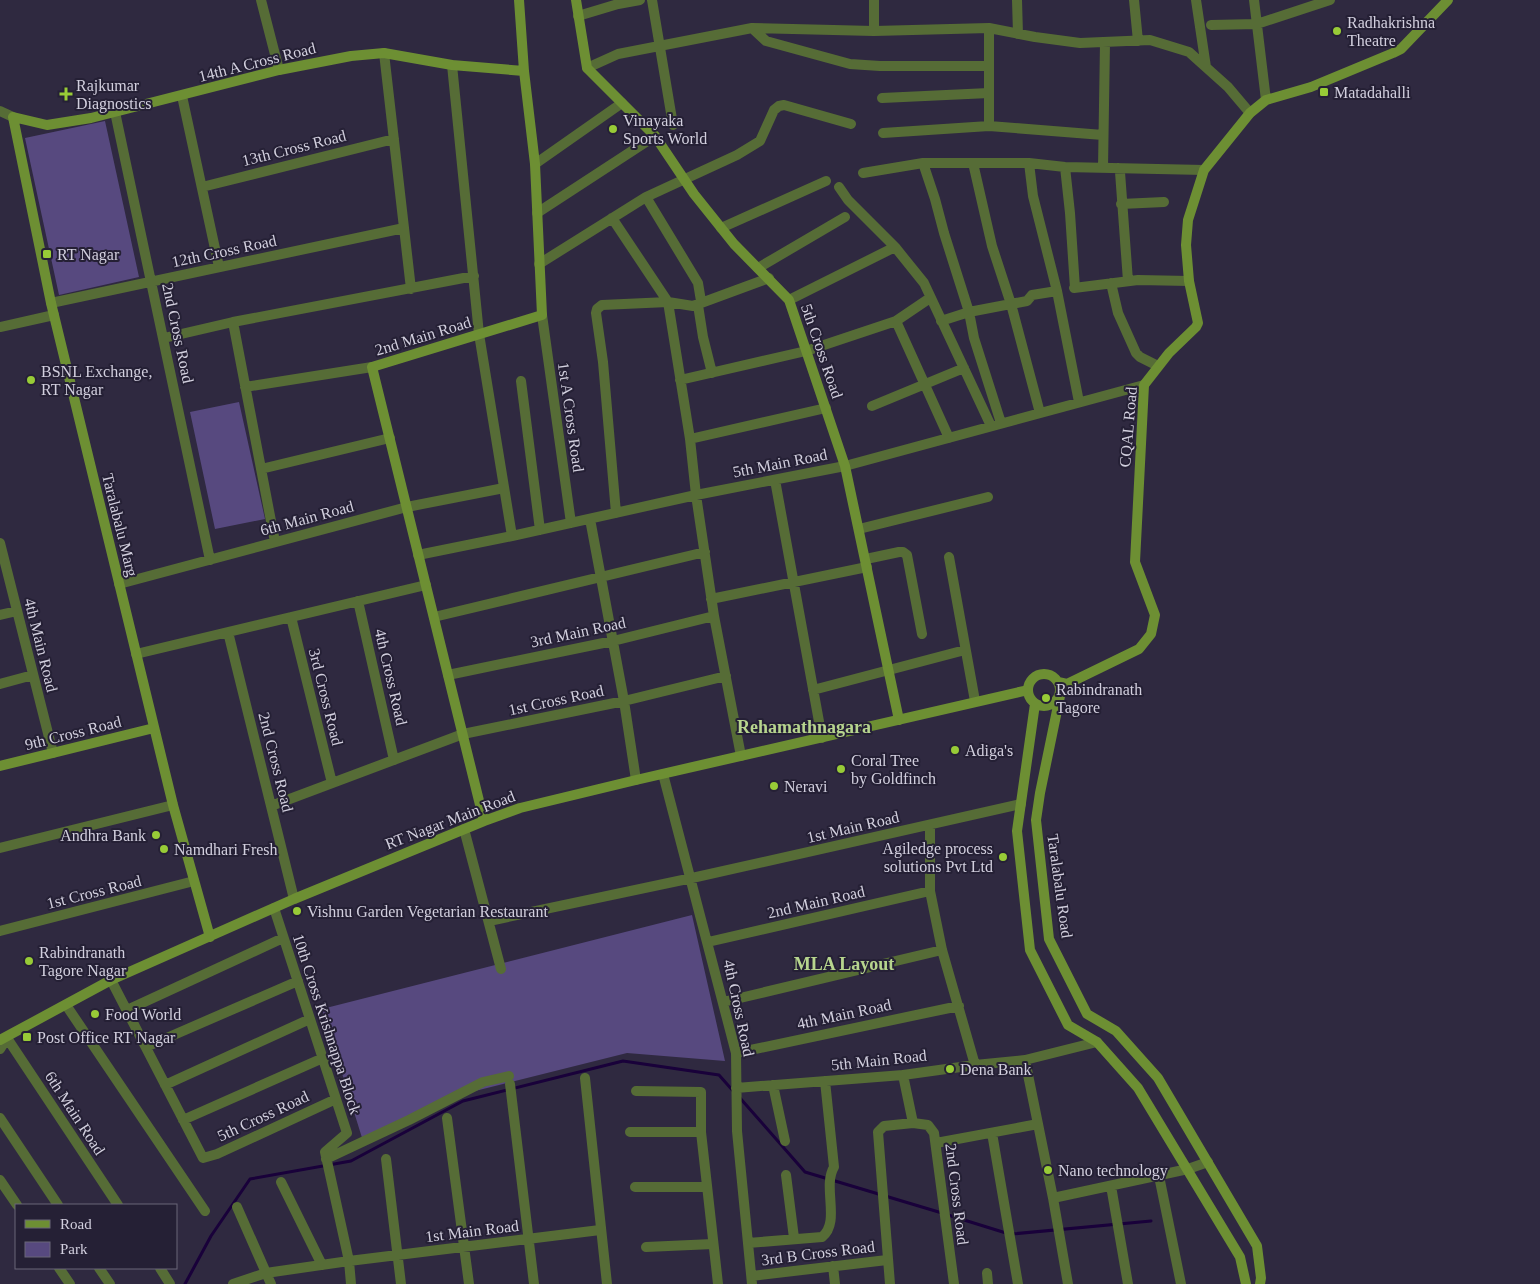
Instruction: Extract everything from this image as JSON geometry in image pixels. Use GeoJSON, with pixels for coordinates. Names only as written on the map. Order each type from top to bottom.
{"type":"FeatureCollection","features":[{"type":"Feature","properties":{"kind":"street"},"geometry":{"type":"LineString","coordinates":[[261,0],[279,70]]}},
{"type":"Feature","properties":{"kind":"street"},"geometry":{"type":"LineString","coordinates":[[519,0],[524,71],[535,164],[542,315]]}},
{"type":"Feature","properties":{"kind":"street"},"geometry":{"type":"LineString","coordinates":[[576,0],[587,68],[618,54],[752,28],[874,31],[989,28],[1080,43],[1150,40],[1189,52],[1228,87],[1250,113]]}},
{"type":"Feature","properties":{"kind":"street"},"geometry":{"type":"LineString","coordinates":[[578,16],[618,4],[640,0]]}},
{"type":"Feature","properties":{"kind":"street"},"geometry":{"type":"LineString","coordinates":[[652,0],[673,126]]}},
{"type":"Feature","properties":{"kind":"street"},"geometry":{"type":"LineString","coordinates":[[874,0],[874,31]]}},
{"type":"Feature","properties":{"kind":"street"},"geometry":{"type":"LineString","coordinates":[[1017,0],[1018,34]]}},
{"type":"Feature","properties":{"kind":"street"},"geometry":{"type":"LineString","coordinates":[[1134,0],[1138,41]]}},
{"type":"Feature","properties":{"kind":"street"},"geometry":{"type":"LineString","coordinates":[[1196,0],[1206,67]]}},
{"type":"Feature","properties":{"kind":"street"},"geometry":{"type":"LineString","coordinates":[[1254,0],[1266,100]]}},
{"type":"Feature","properties":{"kind":"street"},"geometry":{"type":"LineString","coordinates":[[1211,25],[1257,24],[1330,0]]}},
{"type":"Feature","properties":{"kind":"street","name":"CQAL Road"},"geometry":{"type":"LineString","coordinates":[[1058,682],[1067,684],[1139,649],[1151,634],[1155,615],[1135,562],[1144,385],[1169,353],[1198,323],[1189,281],[1186,245],[1188,220],[1204,170],[1250,113],[1266,100],[1311,86],[1393,53],[1400,49],[1444,2]]}},
{"type":"Feature","properties":{"kind":"street"},"geometry":{"type":"LineString","coordinates":[[752,28],[766,41],[850,64],[880,66],[989,66]]}},
{"type":"Feature","properties":{"kind":"street"},"geometry":{"type":"LineString","coordinates":[[989,28],[989,126]]}},
{"type":"Feature","properties":{"kind":"street"},"geometry":{"type":"LineString","coordinates":[[1103,168],[1105,43]]}},
{"type":"Feature","properties":{"kind":"street"},"geometry":{"type":"LineString","coordinates":[[384,53],[411,289]]}},
{"type":"Feature","properties":{"kind":"street","name":"14th A Cross Road"},"geometry":{"type":"LineString","coordinates":[[0,111],[13,117],[47,125],[115,112],[279,70],[351,56],[384,53],[452,65],[524,71]]}},
{"type":"Feature","properties":{"kind":"street"},"geometry":{"type":"LineString","coordinates":[[452,65],[479,334],[512,536]]}},
{"type":"Feature","properties":{"kind":"street","name":"5th Cross Road"},"geometry":{"type":"LineString","coordinates":[[587,68],[654,136],[684,180],[734,244],[789,300],[845,466],[899,720]]}},
{"type":"Feature","properties":{"kind":"street"},"geometry":{"type":"LineString","coordinates":[[882,98],[989,93]]}},
{"type":"Feature","properties":{"kind":"street"},"geometry":{"type":"LineString","coordinates":[[182,96],[219,267]]}},
{"type":"Feature","properties":{"kind":"street"},"geometry":{"type":"LineString","coordinates":[[535,164],[622,103]]}},
{"type":"Feature","properties":{"kind":"street"},"geometry":{"type":"LineString","coordinates":[[539,264],[646,197],[737,155],[760,140],[774,110],[779,106],[784,105],[850,124]]}},
{"type":"Feature","properties":{"kind":"street","name":"2nd Cross Road"},"geometry":{"type":"LineString","coordinates":[[115,112],[210,560]]}},
{"type":"Feature","properties":{"kind":"street","name":"Taralabalu Marg"},"geometry":{"type":"LineString","coordinates":[[13,117],[51,303],[173,805],[210,937]]}},
{"type":"Feature","properties":{"kind":"street"},"geometry":{"type":"LineString","coordinates":[[883,133],[989,126],[1103,135]]}},
{"type":"Feature","properties":{"kind":"street"},"geometry":{"type":"LineString","coordinates":[[537,213],[654,136]]}},
{"type":"Feature","properties":{"kind":"street","name":"13th Cross Road"},"geometry":{"type":"LineString","coordinates":[[202,187],[394,139]]}},
{"type":"Feature","properties":{"kind":"street"},"geometry":{"type":"LineString","coordinates":[[863,173],[923,163],[1029,164],[1066,167],[1204,170]]}},
{"type":"Feature","properties":{"kind":"street"},"geometry":{"type":"LineString","coordinates":[[923,163],[969,312],[996,425]]}},
{"type":"Feature","properties":{"kind":"street"},"geometry":{"type":"LineString","coordinates":[[974,163],[992,246],[1011,304],[1040,413]]}},
{"type":"Feature","properties":{"kind":"street"},"geometry":{"type":"LineString","coordinates":[[1029,164],[1033,196],[1057,291],[1079,402]]}},
{"type":"Feature","properties":{"kind":"street"},"geometry":{"type":"LineString","coordinates":[[1066,167],[1074,288],[1138,280],[1189,281]]}},
{"type":"Feature","properties":{"kind":"street"},"geometry":{"type":"LineString","coordinates":[[1118,168],[1120,172],[1128,281]]}},
{"type":"Feature","properties":{"kind":"street"},"geometry":{"type":"LineString","coordinates":[[721,228],[826,181]]}},
{"type":"Feature","properties":{"kind":"street"},"geometry":{"type":"LineString","coordinates":[[839,187],[848,200],[895,248],[924,283],[964,368],[996,425]]}},
{"type":"Feature","properties":{"kind":"street"},"geometry":{"type":"LineString","coordinates":[[646,197],[698,283],[700,301],[698,305],[712,373]]}},
{"type":"Feature","properties":{"kind":"street"},"geometry":{"type":"LineString","coordinates":[[1121,204],[1164,202]]}},
{"type":"Feature","properties":{"kind":"street"},"geometry":{"type":"LineString","coordinates":[[758,268],[845,217]]}},
{"type":"Feature","properties":{"kind":"street"},"geometry":{"type":"LineString","coordinates":[[612,218],[668,302],[690,439],[711,599],[741,756]]}},
{"type":"Feature","properties":{"kind":"street","name":"12th Cross Road"},"geometry":{"type":"LineString","coordinates":[[51,303],[404,228]]}},
{"type":"Feature","properties":{"kind":"street"},"geometry":{"type":"LineString","coordinates":[[789,300],[895,248]]}},
{"type":"Feature","properties":{"kind":"street"},"geometry":{"type":"LineString","coordinates":[[164,338],[233,322],[474,276]]}},
{"type":"Feature","properties":{"kind":"street"},"geometry":{"type":"LineString","coordinates":[[616,512],[597,309],[602,305],[668,302],[693,306],[769,278]]}},
{"type":"Feature","properties":{"kind":"street"},"geometry":{"type":"LineString","coordinates":[[1111,283],[1118,313],[1136,353],[1158,366]]}},
{"type":"Feature","properties":{"kind":"street"},"geometry":{"type":"LineString","coordinates":[[941,321],[969,312],[1027,301],[1032,296],[1057,291]]}},
{"type":"Feature","properties":{"kind":"street"},"geometry":{"type":"LineString","coordinates":[[680,380],[806,351],[896,321],[930,298]]}},
{"type":"Feature","properties":{"kind":"street"},"geometry":{"type":"LineString","coordinates":[[0,327],[54,315]]}},
{"type":"Feature","properties":{"kind":"street","name":"2nd Main Road"},"geometry":{"type":"LineString","coordinates":[[484,821],[372,367],[542,315]]}},
{"type":"Feature","properties":{"kind":"street","name":"1st A Cross Road"},"geometry":{"type":"LineString","coordinates":[[542,315],[571,523]]}},
{"type":"Feature","properties":{"kind":"street"},"geometry":{"type":"LineString","coordinates":[[896,321],[949,438]]}},
{"type":"Feature","properties":{"kind":"street"},"geometry":{"type":"LineString","coordinates":[[233,322],[276,542]]}},
{"type":"Feature","properties":{"kind":"street"},"geometry":{"type":"LineString","coordinates":[[245,387],[372,367]]}},
{"type":"Feature","properties":{"kind":"street"},"geometry":{"type":"LineString","coordinates":[[872,406],[964,368]]}},
{"type":"Feature","properties":{"kind":"street"},"geometry":{"type":"LineString","coordinates":[[521,381],[540,530]]}},
{"type":"Feature","properties":{"kind":"street","name":"5th Main Road"},"geometry":{"type":"LineString","coordinates":[[418,555],[696,495],[845,466],[1144,385]]}},
{"type":"Feature","properties":{"kind":"street"},"geometry":{"type":"LineString","coordinates":[[690,439],[826,408]]}},
{"type":"Feature","properties":{"kind":"street"},"geometry":{"type":"LineString","coordinates":[[261,469],[390,438]]}},
{"type":"Feature","properties":{"kind":"street"},"geometry":{"type":"LineString","coordinates":[[775,480],[822,738]]}},
{"type":"Feature","properties":{"kind":"street","name":"6th Main Road"},"geometry":{"type":"LineString","coordinates":[[119,584],[407,507],[504,488]]}},
{"type":"Feature","properties":{"kind":"street"},"geometry":{"type":"LineString","coordinates":[[859,529],[988,497]]}},
{"type":"Feature","properties":{"kind":"street"},"geometry":{"type":"LineString","coordinates":[[590,519],[624,701],[636,780]]}},
{"type":"Feature","properties":{"kind":"street","name":"4th Main Road"},"geometry":{"type":"LineString","coordinates":[[0,543],[2,558],[53,753]]}},
{"type":"Feature","properties":{"kind":"street"},"geometry":{"type":"LineString","coordinates":[[434,617],[705,552]]}},
{"type":"Feature","properties":{"kind":"street"},"geometry":{"type":"LineString","coordinates":[[711,599],[794,582],[903,552],[907,555],[922,634]]}},
{"type":"Feature","properties":{"kind":"street"},"geometry":{"type":"LineString","coordinates":[[949,557],[975,702]]}},
{"type":"Feature","properties":{"kind":"street"},"geometry":{"type":"LineString","coordinates":[[136,654],[426,585]]}},
{"type":"Feature","properties":{"kind":"street","name":"4th Cross Road"},"geometry":{"type":"LineString","coordinates":[[358,601],[394,760]]}},
{"type":"Feature","properties":{"kind":"street"},"geometry":{"type":"LineString","coordinates":[[0,615],[17,611]]}},
{"type":"Feature","properties":{"kind":"street","name":"3rd Main Road"},"geometry":{"type":"LineString","coordinates":[[448,674],[612,641],[714,616]]}},
{"type":"Feature","properties":{"kind":"street","name":"3rd Cross Road"},"geometry":{"type":"LineString","coordinates":[[291,617],[332,783]]}},
{"type":"Feature","properties":{"kind":"street","name":"2nd Cross Road"},"geometry":{"type":"LineString","coordinates":[[228,632],[294,899]]}},
{"type":"Feature","properties":{"kind":"street"},"geometry":{"type":"LineString","coordinates":[[813,690],[965,650]]}},
{"type":"Feature","properties":{"kind":"street"},"geometry":{"type":"LineString","coordinates":[[1040,674],[1050,675],[1058,682],[1061,689],[1060,696],[1055,703],[1048,707],[1035,704],[1031,700],[1028,690],[1031,680],[1040,674]]}},
{"type":"Feature","properties":{"kind":"street"},"geometry":{"type":"LineString","coordinates":[[0,684],[34,675]]}},
{"type":"Feature","properties":{"kind":"street","name":"1st Cross Road"},"geometry":{"type":"LineString","coordinates":[[271,806],[463,734],[624,701],[726,676]]}},
{"type":"Feature","properties":{"kind":"street","name":"RT Nagar Main Road"},"geometry":{"type":"LineString","coordinates":[[3,1039],[112,980],[294,899],[520,808],[1028,690]]}},
{"type":"Feature","properties":{"kind":"street","name":"Taralabalu Road"},"geometry":{"type":"LineString","coordinates":[[1060,696],[1036,820],[1049,939],[1087,1014],[1116,1032],[1158,1078],[1257,1246],[1260,1284]]}},
{"type":"Feature","properties":{"kind":"street"},"geometry":{"type":"LineString","coordinates":[[1035,704],[1017,831],[1030,950],[1068,1025],[1096,1042],[1138,1088],[1240,1257],[1246,1284]]}},
{"type":"Feature","properties":{"kind":"street","name":"9th Cross Road"},"geometry":{"type":"LineString","coordinates":[[0,766],[154,728]]}},
{"type":"Feature","properties":{"kind":"street","name":"4th Cross Road"},"geometry":{"type":"LineString","coordinates":[[663,774],[692,878],[736,1053],[737,1131],[752,1280]]}},
{"type":"Feature","properties":{"kind":"street","name":"1st Main Road"},"geometry":{"type":"LineString","coordinates":[[488,921],[692,878],[1021,804]]}},
{"type":"Feature","properties":{"kind":"street"},"geometry":{"type":"LineString","coordinates":[[0,848],[173,805]]}},
{"type":"Feature","properties":{"kind":"street"},"geometry":{"type":"LineString","coordinates":[[930,825],[930,892],[942,950],[975,1065]]}},
{"type":"Feature","properties":{"kind":"street"},"geometry":{"type":"LineString","coordinates":[[464,829],[502,969]]}},
{"type":"Feature","properties":{"kind":"street","name":"1st Cross Road"},"geometry":{"type":"LineString","coordinates":[[0,931],[194,881]]}},
{"type":"Feature","properties":{"kind":"street","name":"2nd Main Road"},"geometry":{"type":"LineString","coordinates":[[708,942],[930,892]]}},
{"type":"Feature","properties":{"kind":"street","name":"10th Cross Krishnappa Block"},"geometry":{"type":"LineString","coordinates":[[274,908],[347,1133],[325,1152],[326,1159]]}},
{"type":"Feature","properties":{"kind":"street"},"geometry":{"type":"LineString","coordinates":[[127,1010],[283,938]]}},
{"type":"Feature","properties":{"kind":"street"},"geometry":{"type":"LineString","coordinates":[[723,1002],[942,950]]}},
{"type":"Feature","properties":{"kind":"street"},"geometry":{"type":"LineString","coordinates":[[112,980],[183,1120],[323,1058]]}},
{"type":"Feature","properties":{"kind":"street"},"geometry":{"type":"LineString","coordinates":[[146,1047],[298,981]]}},
{"type":"Feature","properties":{"kind":"street"},"geometry":{"type":"LineString","coordinates":[[66,1005],[205,1211]]}},
{"type":"Feature","properties":{"kind":"street","name":"4th Main Road"},"geometry":{"type":"LineString","coordinates":[[736,1053],[959,1006]]}},
{"type":"Feature","properties":{"kind":"street"},"geometry":{"type":"LineString","coordinates":[[165,1085],[310,1019]]}},
{"type":"Feature","properties":{"kind":"street"},"geometry":{"type":"LineString","coordinates":[[0,1049],[3,1039]]}},
{"type":"Feature","properties":{"kind":"street","name":"6th Main Road"},"geometry":{"type":"LineString","coordinates":[[3,1039],[117,1204]]}},
{"type":"Feature","properties":{"kind":"street"},"geometry":{"type":"LineString","coordinates":[[1068,1284],[1025,1060],[1096,1042]]}},
{"type":"Feature","properties":{"kind":"street","name":"5th Main Road"},"geometry":{"type":"LineString","coordinates":[[736,1088],[903,1075],[1025,1060]]}},
{"type":"Feature","properties":{"kind":"street"},"geometry":{"type":"LineString","coordinates":[[890,1284],[878,1132],[884,1126],[913,1122],[903,1075]]}},
{"type":"Feature","properties":{"kind":"street"},"geometry":{"type":"LineString","coordinates":[[585,1078],[607,1284]]}},
{"type":"Feature","properties":{"kind":"street"},"geometry":{"type":"LineString","coordinates":[[352,1284],[349,1261],[326,1159],[409,1120],[483,1082],[510,1080],[534,1284]]}},
{"type":"Feature","properties":{"kind":"street"},"geometry":{"type":"LineString","coordinates":[[748,1243],[822,1237],[828,1232],[831,1224],[829,1174],[834,1167],[825,1081]]}},
{"type":"Feature","properties":{"kind":"street"},"geometry":{"type":"LineString","coordinates":[[773,1085],[786,1141]]}},
{"type":"Feature","properties":{"kind":"street"},"geometry":{"type":"LineString","coordinates":[[636,1091],[701,1092],[701,1132],[718,1284]]}},
{"type":"Feature","properties":{"kind":"street","name":"5th Cross Road"},"geometry":{"type":"LineString","coordinates":[[183,1120],[203,1158],[217,1154],[336,1099]]}},
{"type":"Feature","properties":{"kind":"street"},"geometry":{"type":"LineString","coordinates":[[0,1118],[57,1204]]}},
{"type":"Feature","properties":{"kind":"street"},"geometry":{"type":"LineString","coordinates":[[447,1118],[469,1284]]}},
{"type":"Feature","properties":{"kind":"street","name":"2nd Cross Road"},"geometry":{"type":"LineString","coordinates":[[913,1122],[928,1125],[934,1133],[954,1284]]}},
{"type":"Feature","properties":{"kind":"street"},"geometry":{"type":"LineString","coordinates":[[936,1143],[1038,1124]]}},
{"type":"Feature","properties":{"kind":"street"},"geometry":{"type":"LineString","coordinates":[[630,1132],[701,1132]]}},
{"type":"Feature","properties":{"kind":"street"},"geometry":{"type":"LineString","coordinates":[[992,1133],[1018,1284]]}},
{"type":"Feature","properties":{"kind":"street"},"geometry":{"type":"LineString","coordinates":[[386,1159],[401,1284]]}},
{"type":"Feature","properties":{"kind":"street"},"geometry":{"type":"LineString","coordinates":[[1053,1198],[1159,1176],[1208,1162]]}},
{"type":"Feature","properties":{"kind":"street"},"geometry":{"type":"LineString","coordinates":[[786,1175],[794,1238]]}},
{"type":"Feature","properties":{"kind":"street"},"geometry":{"type":"LineString","coordinates":[[1159,1176],[1181,1284]]}},
{"type":"Feature","properties":{"kind":"street"},"geometry":{"type":"LineString","coordinates":[[0,1180],[16,1204]]}},
{"type":"Feature","properties":{"kind":"street"},"geometry":{"type":"LineString","coordinates":[[281,1182],[322,1265]]}},
{"type":"Feature","properties":{"kind":"street"},"geometry":{"type":"LineString","coordinates":[[1111,1186],[1128,1284]]}},
{"type":"Feature","properties":{"kind":"street"},"geometry":{"type":"LineString","coordinates":[[635,1187],[707,1187]]}},
{"type":"Feature","properties":{"kind":"street"},"geometry":{"type":"LineString","coordinates":[[237,1207],[271,1284]]}},
{"type":"Feature","properties":{"kind":"street","name":"1st Main Road"},"geometry":{"type":"LineString","coordinates":[[349,1261],[600,1230]]}},
{"type":"Feature","properties":{"kind":"street"},"geometry":{"type":"LineString","coordinates":[[646,1246],[713,1244]]}},
{"type":"Feature","properties":{"kind":"street","name":"3rd B Cross Road"},"geometry":{"type":"LineString","coordinates":[[752,1280],[833,1266],[887,1260]]}},
{"type":"Feature","properties":{"kind":"street"},"geometry":{"type":"LineString","coordinates":[[233,1284],[266,1273],[349,1261]]}},
{"type":"Feature","properties":{"kind":"street"},"geometry":{"type":"LineString","coordinates":[[833,1266],[835,1284]]}},
{"type":"Feature","properties":{"kind":"street"},"geometry":{"type":"LineString","coordinates":[[60,1269],[70,1284]]}},
{"type":"Feature","properties":{"kind":"street"},"geometry":{"type":"LineString","coordinates":[[100,1269],[110,1284]]}},
{"type":"Feature","properties":{"kind":"street"},"geometry":{"type":"LineString","coordinates":[[161,1269],[170,1284]]}},
{"type":"Feature","properties":{"kind":"street"},"geometry":{"type":"LineString","coordinates":[[987,1273],[988,1284]]}},
{"type":"Feature","properties":{"kind":"green space"},"geometry":{"type":"Polygon","coordinates":[[[105,121],[139,277],[59,295],[25,138],[105,121]]]}},
{"type":"Feature","properties":{"kind":"green space"},"geometry":{"type":"Polygon","coordinates":[[[239,402],[265,519],[215,529],[190,412],[239,402]]]}},
{"type":"Feature","properties":{"kind":"green space"},"geometry":{"type":"Polygon","coordinates":[[[692,915],[725,1061],[627,1053],[463,1094],[363,1141],[322,1009],[692,915]]]}},
{"type":"Feature","properties":{"kind":"waterway"},"geometry":{"type":"LineString","coordinates":[[185,1284],[211,1236],[250,1179],[351,1161],[463,1101],[623,1061],[719,1075],[734,1092]]}},
{"type":"Feature","properties":{"kind":"waterway"},"geometry":{"type":"LineString","coordinates":[[740,1098],[805,1172],[942,1213]]}},
{"type":"Feature","properties":{"kind":"waterway"},"geometry":{"type":"LineString","coordinates":[[948,1215],[1006,1233]]}},
{"type":"Feature","properties":{"kind":"waterway"},"geometry":{"type":"LineString","coordinates":[[1012,1234],[1151,1221]]}},
{"type":"Feature","properties":{"kind":"place","name":"Radhakrishna Theatre"},"geometry":{"type":"Point","coordinates":[1337,31]}},
{"type":"Feature","properties":{"kind":"place","name":"Matadahalli"},"geometry":{"type":"Point","coordinates":[1324,92]}},
{"type":"Feature","properties":{"kind":"place","name":"Rajkumar Diagnostics"},"geometry":{"type":"Point","coordinates":[66,94]}},
{"type":"Feature","properties":{"kind":"place","name":"Vinayaka Sports World"},"geometry":{"type":"Point","coordinates":[613,129]}},
{"type":"Feature","properties":{"kind":"place","name":"RT Nagar"},"geometry":{"type":"Point","coordinates":[47,254]}},
{"type":"Feature","properties":{"kind":"place","name":"BSNL Exchange, RT Nagar"},"geometry":{"type":"Point","coordinates":[31,380]}},
{"type":"Feature","properties":{"kind":"place","name":"Rabindranath Tagore"},"geometry":{"type":"Point","coordinates":[1046,698]}},
{"type":"Feature","properties":{"kind":"place","name":"Adiga's"},"geometry":{"type":"Point","coordinates":[955,750]}},
{"type":"Feature","properties":{"kind":"place","name":"Coral Tree by Goldfinch"},"geometry":{"type":"Point","coordinates":[841,769]}},
{"type":"Feature","properties":{"kind":"place","name":"Neravi"},"geometry":{"type":"Point","coordinates":[774,786]}},
{"type":"Feature","properties":{"kind":"place","name":"Andhra Bank"},"geometry":{"type":"Point","coordinates":[156,835]}},
{"type":"Feature","properties":{"kind":"place","name":"Namdhari Fresh"},"geometry":{"type":"Point","coordinates":[164,849]}},
{"type":"Feature","properties":{"kind":"place","name":"Agiledge process solutions Pvt Ltd"},"geometry":{"type":"Point","coordinates":[1003,857]}},
{"type":"Feature","properties":{"kind":"place","name":"Vishnu Garden Vegetarian Restaurant"},"geometry":{"type":"Point","coordinates":[297,911]}},
{"type":"Feature","properties":{"kind":"place","name":"Rabindranath Tagore Nagar"},"geometry":{"type":"Point","coordinates":[29,961]}},
{"type":"Feature","properties":{"kind":"place","name":"Food World"},"geometry":{"type":"Point","coordinates":[95,1014]}},
{"type":"Feature","properties":{"kind":"place","name":"Post Office RT Nagar"},"geometry":{"type":"Point","coordinates":[27,1037]}},
{"type":"Feature","properties":{"kind":"place","name":"Dena Bank"},"geometry":{"type":"Point","coordinates":[950,1069]}},
{"type":"Feature","properties":{"kind":"place","name":"Nano technology"},"geometry":{"type":"Point","coordinates":[1048,1170]}},
{"type":"Feature","properties":{"kind":"district","name":"Rehamathnagara"},"geometry":{"type":"Point","coordinates":[804,727]}},
{"type":"Feature","properties":{"kind":"district","name":"MLA Layout"},"geometry":{"type":"Point","coordinates":[844,964]}}]}
